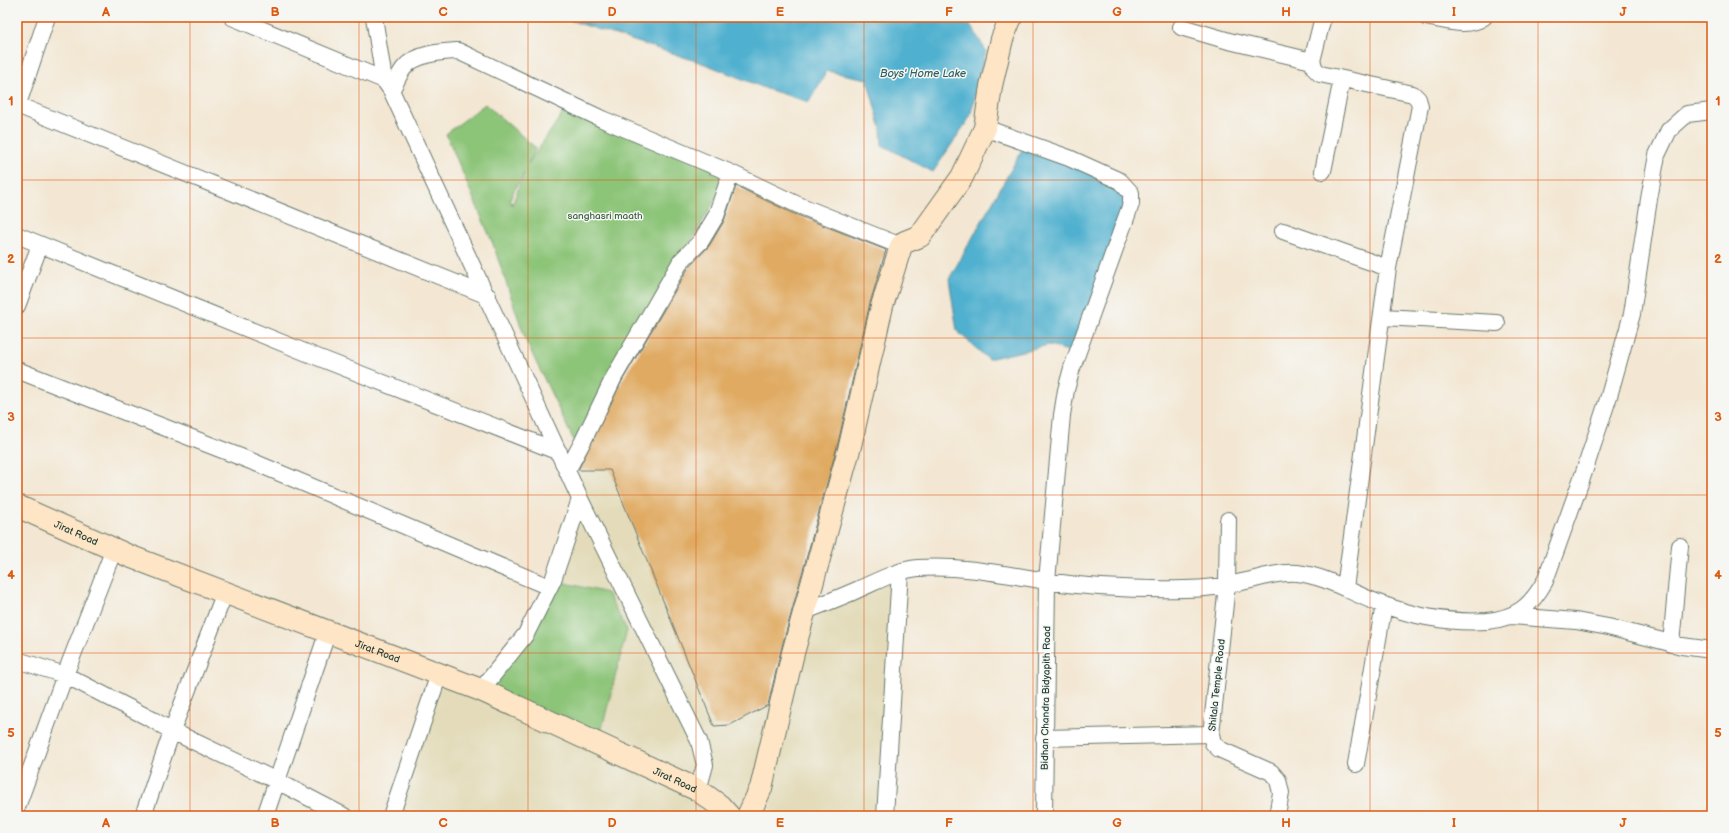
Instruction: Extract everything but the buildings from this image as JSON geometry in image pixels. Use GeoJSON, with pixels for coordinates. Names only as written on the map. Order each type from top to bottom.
{"type":"FeatureCollection","features":[{"type":"Feature","properties":{"kind":"street"},"geometry":{"type":"LineString","coordinates":[[47,17],[17,106],[488,296]]}},
{"type":"Feature","properties":{"kind":"street"},"geometry":{"type":"LineString","coordinates":[[232,17],[387,85]]}},
{"type":"Feature","properties":{"kind":"street"},"geometry":{"type":"LineString","coordinates":[[374,17],[387,85],[488,296],[580,499],[699,741],[705,765],[698,790]]}},
{"type":"Feature","properties":{"kind":"street"},"geometry":{"type":"LineString","coordinates":[[748,816],[761,788],[793,654],[850,446],[882,306],[901,246],[905,242],[920,236],[962,177],[985,128],[991,86],[997,59],[1002,39],[1011,17]]}},
{"type":"Feature","properties":{"kind":"street"},"geometry":{"type":"LineString","coordinates":[[1324,17],[1312,61],[1315,69],[1320,74],[1407,92],[1413,94],[1418,99],[1420,106],[1388,268],[1345,588]]}},
{"type":"Feature","properties":{"kind":"street"},"geometry":{"type":"LineString","coordinates":[[1426,17],[1461,23],[1470,23],[1484,17]]}},
{"type":"Feature","properties":{"kind":"street"},"geometry":{"type":"LineString","coordinates":[[1181,27],[1229,41],[1312,61]]}},
{"type":"Feature","properties":{"kind":"street"},"geometry":{"type":"LineString","coordinates":[[387,85],[405,67],[421,57],[437,52],[458,51],[602,119],[731,173],[796,204],[901,246]]}},
{"type":"Feature","properties":{"kind":"street"},"geometry":{"type":"LineString","coordinates":[[1323,172],[1342,79]]}},
{"type":"Feature","properties":{"kind":"street"},"geometry":{"type":"LineString","coordinates":[[1511,616],[1524,608],[1537,595],[1545,581],[1583,475],[1609,396],[1632,314],[1657,155],[1669,130],[1687,114],[1712,111]]}},
{"type":"Feature","properties":{"kind":"street","name":"Bidhan Chandra Bidyapith Road"},"geometry":{"type":"LineString","coordinates":[[985,128],[1069,158],[1120,181],[1131,193],[1131,204],[1072,368],[1066,390],[1047,581],[1044,816]]}},
{"type":"Feature","properties":{"kind":"street"},"geometry":{"type":"LineString","coordinates":[[567,470],[614,377],[681,261],[701,241],[716,216],[731,173]]}},
{"type":"Feature","properties":{"kind":"street"},"geometry":{"type":"LineString","coordinates":[[1283,231],[1388,268]]}},
{"type":"Feature","properties":{"kind":"street"},"geometry":{"type":"LineString","coordinates":[[17,235],[299,350],[559,452]]}},
{"type":"Feature","properties":{"kind":"street"},"geometry":{"type":"LineString","coordinates":[[17,306],[40,245]]}},
{"type":"Feature","properties":{"kind":"street"},"geometry":{"type":"LineString","coordinates":[[1382,317],[1497,323]]}},
{"type":"Feature","properties":{"kind":"street"},"geometry":{"type":"LineString","coordinates":[[17,370],[256,463],[549,587]]}},
{"type":"Feature","properties":{"kind":"street"},"geometry":{"type":"LineString","coordinates":[[481,690],[526,634],[553,580],[580,499]]}},
{"type":"Feature","properties":{"kind":"street","name":"Jirat Road"},"geometry":{"type":"LineString","coordinates":[[17,506],[114,549],[481,690],[698,790],[720,806],[729,816]]}},
{"type":"Feature","properties":{"kind":"street","name":"Shitala Temple Road"},"geometry":{"type":"LineString","coordinates":[[1228,520],[1227,585],[1211,734],[1213,743],[1219,749],[1271,772],[1278,780],[1281,793],[1277,816]]}},
{"type":"Feature","properties":{"kind":"street"},"geometry":{"type":"LineString","coordinates":[[1670,644],[1680,546]]}},
{"type":"Feature","properties":{"kind":"street"},"geometry":{"type":"LineString","coordinates":[[17,807],[65,675],[114,549]]}},
{"type":"Feature","properties":{"kind":"street"},"geometry":{"type":"LineString","coordinates":[[805,611],[900,572],[917,568],[988,570],[1047,581],[1112,588],[1187,589],[1227,585],[1275,574],[1296,573],[1321,578],[1384,605],[1412,614],[1449,620],[1487,621],[1511,616],[1589,623],[1639,634],[1670,644],[1712,650]]}},
{"type":"Feature","properties":{"kind":"street"},"geometry":{"type":"LineString","coordinates":[[885,816],[900,572]]}},
{"type":"Feature","properties":{"kind":"street"},"geometry":{"type":"LineString","coordinates":[[143,816],[172,731],[225,592]]}},
{"type":"Feature","properties":{"kind":"street"},"geometry":{"type":"LineString","coordinates":[[1356,764],[1384,605]]}},
{"type":"Feature","properties":{"kind":"street"},"geometry":{"type":"LineString","coordinates":[[265,816],[328,631]]}},
{"type":"Feature","properties":{"kind":"street"},"geometry":{"type":"LineString","coordinates":[[17,660],[65,675],[154,720],[172,731],[277,781],[344,816]]}},
{"type":"Feature","properties":{"kind":"street"},"geometry":{"type":"LineString","coordinates":[[391,816],[439,674]]}},
{"type":"Feature","properties":{"kind":"street"},"geometry":{"type":"LineString","coordinates":[[1044,738],[1211,734]]}},
{"type":"Feature","properties":{"kind":"shaded area"},"geometry":{"type":"Polygon","coordinates":[[[610,470],[714,726],[730,725],[782,697],[805,611],[900,572],[886,816],[391,816],[439,674],[481,690],[553,580],[580,499],[567,471],[610,470]]]}},
{"type":"Feature","properties":{"kind":"green space","name":"sanghasri maath"},"geometry":{"type":"Polygon","coordinates":[[[485,104],[536,148],[528,164],[569,104],[731,173],[574,441],[526,341],[493,244],[446,134],[485,104]],[[524,173],[510,199],[512,205],[524,173]]]}},
{"type":"Feature","properties":{"kind":"green space"},"geometry":{"type":"Polygon","coordinates":[[[553,580],[607,593],[627,630],[598,744],[481,690],[553,580]]]}},
{"type":"Feature","properties":{"kind":"water","name":"Boys' Home Lake"},"geometry":{"type":"Polygon","coordinates":[[[560,17],[966,17],[986,51],[970,117],[933,172],[882,145],[881,129],[867,79],[827,71],[809,102],[767,89],[705,64],[560,17]]]}},
{"type":"Feature","properties":{"kind":"water"},"geometry":{"type":"Polygon","coordinates":[[[1026,143],[1131,193],[1077,354],[1049,345],[988,359],[957,331],[949,279],[1026,143]]]}}]}
